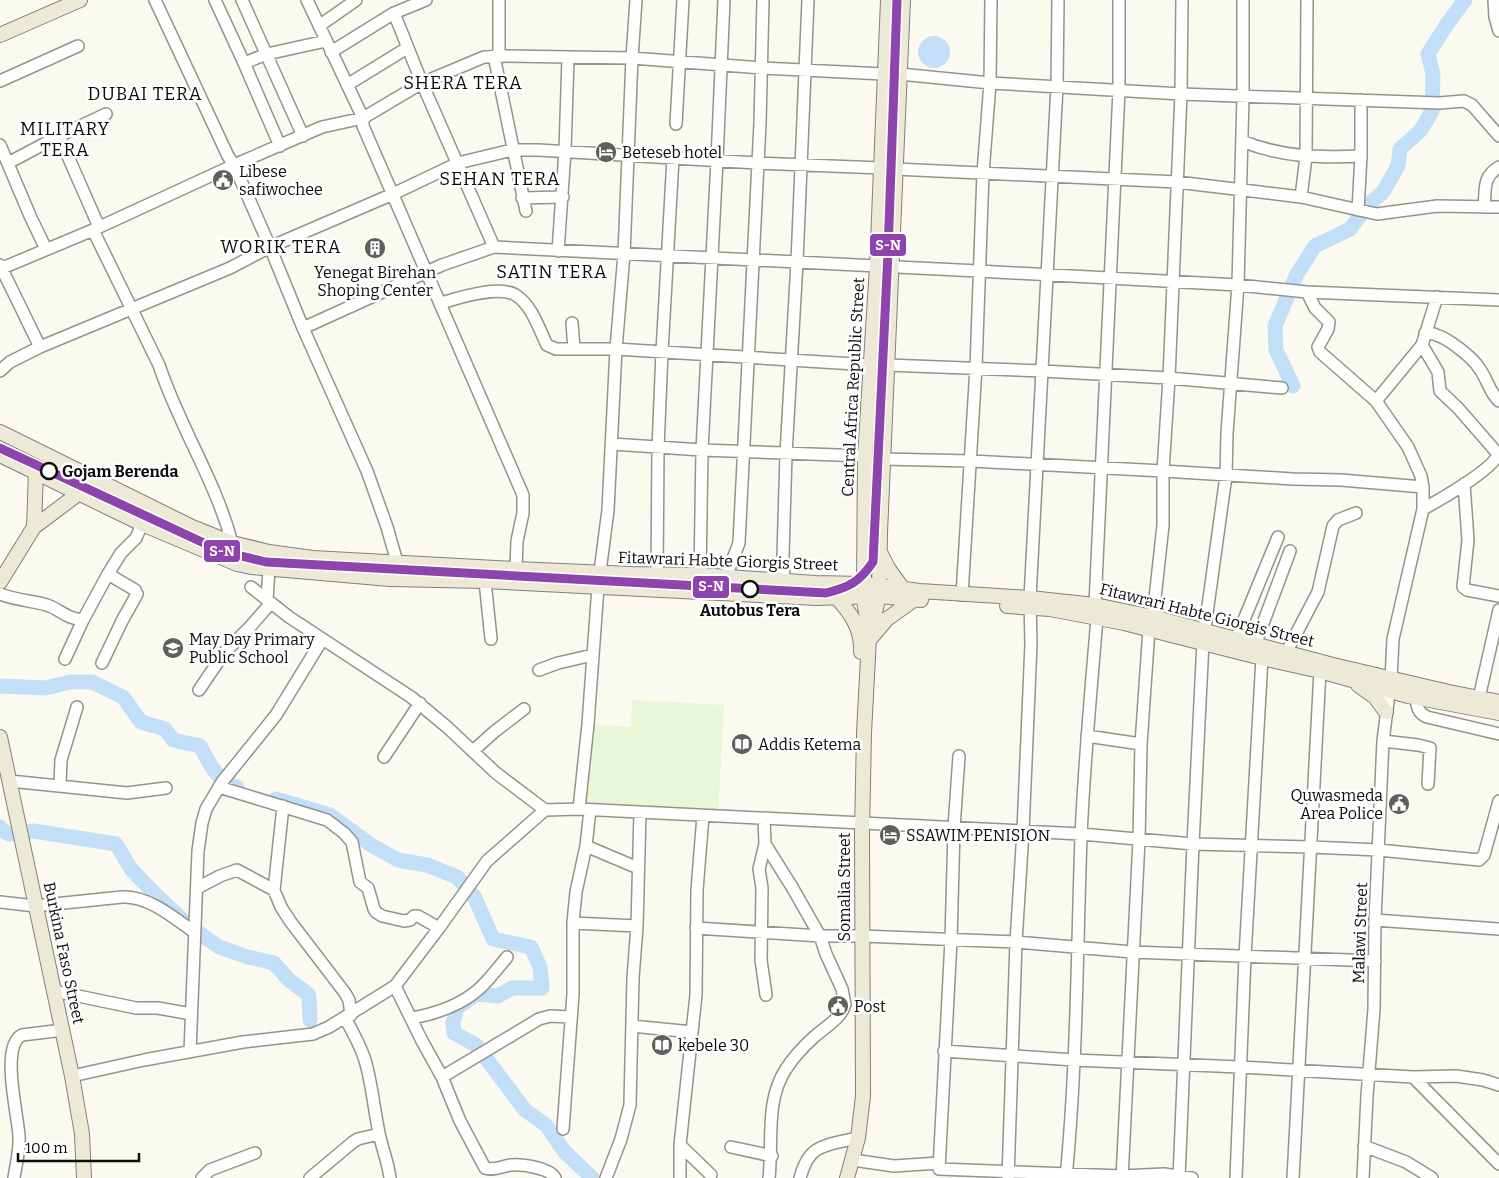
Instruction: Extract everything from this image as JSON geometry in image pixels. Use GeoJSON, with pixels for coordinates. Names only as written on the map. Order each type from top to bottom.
{"type":"FeatureCollection","features":[{"type":"Feature","properties":{"kind":"main road"},"geometry":{"type":"LineString","coordinates":[[0,35],[62,4],[80,0]]}},
{"type":"Feature","properties":{"kind":"main road","name":"Central Africa Republic Street"},"geometry":{"type":"LineString","coordinates":[[879,591],[892,267],[884,74],[888,0]]}},
{"type":"Feature","properties":{"kind":"main road","name":"Central Africa Republic Street"},"geometry":{"type":"LineString","coordinates":[[870,637],[863,590],[865,456],[877,266],[900,74],[903,0]]}},
{"type":"Feature","properties":{"kind":"main road","name":"Fitawrari Habte Giorgis Street"},"geometry":{"type":"LineString","coordinates":[[0,432],[176,519],[232,543],[269,552],[313,558],[516,569],[599,580],[657,575],[700,576],[842,583],[863,590]]}},
{"type":"Feature","properties":{"kind":"main road"},"geometry":{"type":"LineString","coordinates":[[0,455],[142,524],[237,564],[269,569],[390,579],[485,581],[599,580],[668,592],[817,598],[836,597],[863,590],[879,591],[915,600],[958,604],[1030,602]]}},
{"type":"Feature","properties":{"kind":"main road"},"geometry":{"type":"LineString","coordinates":[[34,527],[36,471]]}},
{"type":"Feature","properties":{"kind":"main road"},"geometry":{"type":"LineString","coordinates":[[0,582],[34,527],[78,494]]}},
{"type":"Feature","properties":{"kind":"main road"},"geometry":{"type":"LineString","coordinates":[[881,554],[888,568],[903,589]]}},
{"type":"Feature","properties":{"kind":"main road"},"geometry":{"type":"LineString","coordinates":[[842,583],[854,571],[864,555]]}},
{"type":"Feature","properties":{"kind":"main road","name":"Fitawrari Habte Giorgis Street"},"geometry":{"type":"LineString","coordinates":[[879,591],[903,589],[1096,611],[1204,637],[1236,639],[1390,684],[1499,702]]}},
{"type":"Feature","properties":{"kind":"main road","name":"Somalia Street"},"geometry":{"type":"LineString","coordinates":[[847,1178],[853,1160],[855,1139],[862,1117],[864,1072],[858,823],[870,637],[879,591]]}},
{"type":"Feature","properties":{"kind":"main road"},"geometry":{"type":"LineString","coordinates":[[836,597],[854,621],[862,638],[858,823]]}},
{"type":"Feature","properties":{"kind":"main road"},"geometry":{"type":"LineString","coordinates":[[870,637],[887,619],[915,600]]}},
{"type":"Feature","properties":{"kind":"main road"},"geometry":{"type":"LineString","coordinates":[[1204,637],[1262,658],[1349,679],[1390,684],[1412,697],[1499,712]]}},
{"type":"Feature","properties":{"kind":"main road"},"geometry":{"type":"LineString","coordinates":[[1349,679],[1375,697],[1386,716],[1412,697]]}},
{"type":"Feature","properties":{"kind":"main road","name":"Burkina Faso Street"},"geometry":{"type":"LineString","coordinates":[[0,737],[72,1076],[82,1134],[84,1178]]}},
{"type":"Feature","properties":{"kind":"main road"},"geometry":{"type":"LineString","coordinates":[[840,1178],[855,1139]]}},
{"type":"Feature","properties":{"kind":"street"},"geometry":{"type":"LineString","coordinates":[[155,0],[228,156],[234,165],[367,472],[387,527],[397,562]]}},
{"type":"Feature","properties":{"kind":"street"},"geometry":{"type":"LineString","coordinates":[[215,0],[280,146]]}},
{"type":"Feature","properties":{"kind":"street"},"geometry":{"type":"LineString","coordinates":[[242,0],[302,136]]}},
{"type":"Feature","properties":{"kind":"street"},"geometry":{"type":"LineString","coordinates":[[307,0],[363,118],[363,126],[428,272],[523,495],[523,513],[517,541],[516,569]]}},
{"type":"Feature","properties":{"kind":"street"},"geometry":{"type":"LineString","coordinates":[[319,26],[356,0]]}},
{"type":"Feature","properties":{"kind":"street"},"geometry":{"type":"LineString","coordinates":[[244,62],[267,54],[329,46],[394,13],[426,0]]}},
{"type":"Feature","properties":{"kind":"street"},"geometry":{"type":"LineString","coordinates":[[499,0],[496,56],[512,150],[526,211]]}},
{"type":"Feature","properties":{"kind":"street"},"geometry":{"type":"LineString","coordinates":[[563,1129],[573,994],[573,923],[576,892],[586,846],[584,809],[594,654],[599,580],[607,524],[616,349],[624,254],[636,0]]}},
{"type":"Feature","properties":{"kind":"street"},"geometry":{"type":"LineString","coordinates":[[676,124],[683,0]]}},
{"type":"Feature","properties":{"kind":"street"},"geometry":{"type":"LineString","coordinates":[[700,576],[702,450],[724,0]]}},
{"type":"Feature","properties":{"kind":"street"},"geometry":{"type":"LineString","coordinates":[[726,578],[739,543],[762,68],[763,0]]}},
{"type":"Feature","properties":{"kind":"street"},"geometry":{"type":"LineString","coordinates":[[784,581],[786,454],[797,262],[808,0]]}},
{"type":"Feature","properties":{"kind":"street"},"geometry":{"type":"LineString","coordinates":[[962,595],[976,367],[983,173],[990,83],[991,0]]}},
{"type":"Feature","properties":{"kind":"street"},"geometry":{"type":"LineString","coordinates":[[1008,1174],[1016,942],[1024,831],[1031,644],[1030,602],[1057,86],[1058,0]]}},
{"type":"Feature","properties":{"kind":"street"},"geometry":{"type":"LineString","coordinates":[[1066,1176],[1074,1060],[1081,834],[1096,611],[1109,279],[1119,90],[1119,0]]}},
{"type":"Feature","properties":{"kind":"street"},"geometry":{"type":"LineString","coordinates":[[1122,1177],[1141,744],[1151,623],[1162,534],[1163,471],[1169,378],[1181,94],[1182,0]]}},
{"type":"Feature","properties":{"kind":"street"},"geometry":{"type":"LineString","coordinates":[[1179,1177],[1204,637],[1226,476],[1227,433],[1238,285],[1243,96],[1243,0]]}},
{"type":"Feature","properties":{"kind":"street"},"geometry":{"type":"LineString","coordinates":[[1301,197],[1306,157],[1307,0]]}},
{"type":"Feature","properties":{"kind":"street"},"geometry":{"type":"LineString","coordinates":[[1494,0],[1495,17],[1499,31]]}},
{"type":"Feature","properties":{"kind":"street"},"geometry":{"type":"LineString","coordinates":[[394,13],[422,84],[494,247]]}},
{"type":"Feature","properties":{"kind":"street"},"geometry":{"type":"LineString","coordinates":[[0,81],[78,46]]}},
{"type":"Feature","properties":{"kind":"street"},"geometry":{"type":"LineString","coordinates":[[347,85],[407,48]]}},
{"type":"Feature","properties":{"kind":"street"},"geometry":{"type":"LineString","coordinates":[[40,347],[1,267],[96,228],[322,127],[363,118],[422,84],[469,62],[496,56],[632,58],[762,68],[884,74]]}},
{"type":"Feature","properties":{"kind":"street"},"geometry":{"type":"LineString","coordinates":[[558,251],[563,197],[568,58]]}},
{"type":"Feature","properties":{"kind":"street"},"geometry":{"type":"LineString","coordinates":[[900,74],[990,83],[1181,94],[1436,102],[1464,101],[1478,112],[1499,136]]}},
{"type":"Feature","properties":{"kind":"street"},"geometry":{"type":"LineString","coordinates":[[1360,211],[1361,100]]}},
{"type":"Feature","properties":{"kind":"street"},"geometry":{"type":"LineString","coordinates":[[8,163],[58,136],[106,114]]}},
{"type":"Feature","properties":{"kind":"street"},"geometry":{"type":"LineString","coordinates":[[58,136],[96,228],[194,445],[228,528],[232,543]]}},
{"type":"Feature","properties":{"kind":"street"},"geometry":{"type":"LineString","coordinates":[[1242,141],[1266,149],[1306,157],[1361,156]]}},
{"type":"Feature","properties":{"kind":"street"},"geometry":{"type":"LineString","coordinates":[[0,145],[46,249]]}},
{"type":"Feature","properties":{"kind":"street"},"geometry":{"type":"LineString","coordinates":[[0,371],[10,362],[40,347],[230,268],[270,247],[393,194],[458,163],[512,150],[565,151],[757,163],[1177,182],[1301,197],[1377,214],[1437,206],[1499,206]]}},
{"type":"Feature","properties":{"kind":"street"},"geometry":{"type":"LineString","coordinates":[[657,575],[658,448],[666,256],[673,158]]}},
{"type":"Feature","properties":{"kind":"street"},"geometry":{"type":"LineString","coordinates":[[1484,207],[1487,178],[1489,173],[1499,167]]}},
{"type":"Feature","properties":{"kind":"street"},"geometry":{"type":"LineString","coordinates":[[522,198],[563,197]]}},
{"type":"Feature","properties":{"kind":"street"},"geometry":{"type":"LineString","coordinates":[[303,328],[442,265],[494,247],[1238,285],[1304,292],[1499,300]]}},
{"type":"Feature","properties":{"kind":"street","name":"Malawi Street"},"geometry":{"type":"LineString","coordinates":[[1304,292],[1315,308],[1329,322],[1328,329],[1318,346],[1320,352],[1376,401],[1408,447],[1421,476],[1423,487],[1423,509],[1393,639],[1383,741],[1375,961],[1362,1178]]}},
{"type":"Feature","properties":{"kind":"street"},"geometry":{"type":"LineString","coordinates":[[441,302],[483,293],[512,293],[526,304],[547,346],[556,349],[616,349],[871,365]]}},
{"type":"Feature","properties":{"kind":"street"},"geometry":{"type":"LineString","coordinates":[[1376,401],[1422,345],[1437,297]]}},
{"type":"Feature","properties":{"kind":"street"},"geometry":{"type":"LineString","coordinates":[[572,323],[574,349]]}},
{"type":"Feature","properties":{"kind":"street"},"geometry":{"type":"LineString","coordinates":[[1425,333],[1435,334],[1443,338],[1474,361],[1499,401]]}},
{"type":"Feature","properties":{"kind":"street"},"geometry":{"type":"LineString","coordinates":[[1422,345],[1438,372],[1440,390],[1498,454],[1496,459],[1464,484],[1423,509]]}},
{"type":"Feature","properties":{"kind":"street"},"geometry":{"type":"LineString","coordinates":[[887,365],[976,367],[1105,374],[1282,388]]}},
{"type":"Feature","properties":{"kind":"street"},"geometry":{"type":"LineString","coordinates":[[612,444],[742,452],[865,456]]}},
{"type":"Feature","properties":{"kind":"street"},"geometry":{"type":"LineString","coordinates":[[883,459],[971,461],[1293,480],[1341,480],[1423,487]]}},
{"type":"Feature","properties":{"kind":"street"},"geometry":{"type":"LineString","coordinates":[[1464,484],[1468,540],[1463,587],[1467,590],[1499,596]]}},
{"type":"Feature","properties":{"kind":"street"},"geometry":{"type":"LineString","coordinates":[[1286,653],[1318,592],[1326,564],[1333,526],[1338,520],[1356,513]]}},
{"type":"Feature","properties":{"kind":"street"},"geometry":{"type":"LineString","coordinates":[[66,659],[83,620],[108,574],[122,553],[136,538],[142,524]]}},
{"type":"Feature","properties":{"kind":"street"},"geometry":{"type":"LineString","coordinates":[[1236,639],[1278,537]]}},
{"type":"Feature","properties":{"kind":"street"},"geometry":{"type":"LineString","coordinates":[[1255,644],[1290,552]]}},
{"type":"Feature","properties":{"kind":"street"},"geometry":{"type":"LineString","coordinates":[[199,690],[224,653],[249,628],[269,602],[269,569]]}},
{"type":"Feature","properties":{"kind":"street"},"geometry":{"type":"LineString","coordinates":[[102,663],[137,594],[135,590],[108,574]]}},
{"type":"Feature","properties":{"kind":"street"},"geometry":{"type":"LineString","coordinates":[[485,581],[492,639]]}},
{"type":"Feature","properties":{"kind":"street"},"geometry":{"type":"LineString","coordinates":[[251,587],[322,640],[420,703],[496,774],[545,810],[584,809],[1024,831],[1193,844],[1311,846],[1481,859],[1498,814],[1499,801]]}},
{"type":"Feature","properties":{"kind":"street"},"geometry":{"type":"LineString","coordinates":[[0,594],[26,602],[46,605],[68,617],[83,620]]}},
{"type":"Feature","properties":{"kind":"street"},"geometry":{"type":"LineString","coordinates":[[1479,698],[1499,610]]}},
{"type":"Feature","properties":{"kind":"street"},"geometry":{"type":"LineString","coordinates":[[190,1052],[198,851],[206,809],[222,781],[287,700],[322,640]]}},
{"type":"Feature","properties":{"kind":"street"},"geometry":{"type":"LineString","coordinates":[[538,670],[594,654]]}},
{"type":"Feature","properties":{"kind":"street"},"geometry":{"type":"LineString","coordinates":[[1236,1178],[1245,957],[1262,658]]}},
{"type":"Feature","properties":{"kind":"street"},"geometry":{"type":"LineString","coordinates":[[1293,1178],[1320,671]]}},
{"type":"Feature","properties":{"kind":"street"},"geometry":{"type":"LineString","coordinates":[[1412,697],[1422,715],[1427,718],[1499,734]]}},
{"type":"Feature","properties":{"kind":"street"},"geometry":{"type":"LineString","coordinates":[[384,758],[420,703]]}},
{"type":"Feature","properties":{"kind":"street"},"geometry":{"type":"LineString","coordinates":[[60,785],[61,760],[76,708]]}},
{"type":"Feature","properties":{"kind":"street"},"geometry":{"type":"LineString","coordinates":[[473,752],[494,732],[524,709]]}},
{"type":"Feature","properties":{"kind":"street"},"geometry":{"type":"LineString","coordinates":[[1087,736],[1141,744]]}},
{"type":"Feature","properties":{"kind":"street"},"geometry":{"type":"LineString","coordinates":[[1383,741],[1430,748],[1428,784]]}},
{"type":"Feature","properties":{"kind":"street"},"geometry":{"type":"LineString","coordinates":[[939,1170],[951,940],[954,828],[959,756]]}},
{"type":"Feature","properties":{"kind":"street"},"geometry":{"type":"LineString","coordinates":[[10,781],[127,793],[166,788]]}},
{"type":"Feature","properties":{"kind":"street"},"geometry":{"type":"LineString","coordinates":[[222,781],[283,806],[327,820],[348,837],[354,848],[360,882],[368,888],[376,912],[382,916],[404,921],[418,916],[439,928]]}},
{"type":"Feature","properties":{"kind":"street"},"geometry":{"type":"LineString","coordinates":[[283,806],[274,890],[290,921],[345,993],[350,1004],[356,1038],[365,1061],[379,1134],[387,1157],[390,1178]]}},
{"type":"Feature","properties":{"kind":"street"},"geometry":{"type":"LineString","coordinates":[[72,1076],[107,1067],[251,1041],[310,1034],[329,1027],[395,986],[496,852],[545,810]]}},
{"type":"Feature","properties":{"kind":"street"},"geometry":{"type":"LineString","coordinates":[[606,1178],[628,1115],[640,813]]}},
{"type":"Feature","properties":{"kind":"street"},"geometry":{"type":"LineString","coordinates":[[680,1178],[680,1145],[696,995],[696,928],[703,816]]}},
{"type":"Feature","properties":{"kind":"street"},"geometry":{"type":"LineString","coordinates":[[764,818],[765,844],[759,869],[762,888],[761,960],[766,995]]}},
{"type":"Feature","properties":{"kind":"street"},"geometry":{"type":"LineString","coordinates":[[765,844],[792,886],[820,936],[842,989],[845,1004],[840,1014],[812,1038],[785,1070],[777,1086],[773,1101],[772,1156],[769,1178]]}},
{"type":"Feature","properties":{"kind":"street"},"geometry":{"type":"LineString","coordinates":[[586,846],[638,868]]}},
{"type":"Feature","properties":{"kind":"street"},"geometry":{"type":"LineString","coordinates":[[197,888],[220,876],[238,870],[274,890]]}},
{"type":"Feature","properties":{"kind":"street"},"geometry":{"type":"LineString","coordinates":[[0,902],[35,906],[137,897],[195,924]]}},
{"type":"Feature","properties":{"kind":"street"},"geometry":{"type":"LineString","coordinates":[[1375,920],[1499,929]]}},
{"type":"Feature","properties":{"kind":"street"},"geometry":{"type":"LineString","coordinates":[[573,923],[637,926]]}},
{"type":"Feature","properties":{"kind":"street"},"geometry":{"type":"LineString","coordinates":[[696,928],[820,936],[1016,942],[1132,952],[1375,961]]}},
{"type":"Feature","properties":{"kind":"street"},"geometry":{"type":"LineString","coordinates":[[412,1018],[451,1006],[472,995],[507,957]]}},
{"type":"Feature","properties":{"kind":"street"},"geometry":{"type":"LineString","coordinates":[[395,986],[442,1077],[460,1121],[485,1168],[490,1170],[521,1165],[548,1170],[555,1178]]}},
{"type":"Feature","properties":{"kind":"street"},"geometry":{"type":"LineString","coordinates":[[54,991],[136,1008],[163,1009],[191,1014]]}},
{"type":"Feature","properties":{"kind":"street"},"geometry":{"type":"LineString","coordinates":[[442,1077],[539,1019],[550,1016],[570,1017]]}},
{"type":"Feature","properties":{"kind":"street"},"geometry":{"type":"LineString","coordinates":[[632,1026],[692,1032]]}},
{"type":"Feature","properties":{"kind":"street"},"geometry":{"type":"LineString","coordinates":[[14,1178],[20,1138],[12,1082],[13,1047],[16,1038],[22,1035],[63,1030]]}},
{"type":"Feature","properties":{"kind":"street"},"geometry":{"type":"LineString","coordinates":[[944,1051],[1074,1060],[1369,1075],[1456,1076],[1484,1080],[1499,1085]]}},
{"type":"Feature","properties":{"kind":"street"},"geometry":{"type":"LineString","coordinates":[[1413,1077],[1499,1164]]}},
{"type":"Feature","properties":{"kind":"street"},"geometry":{"type":"LineString","coordinates":[[310,1178],[358,1139],[379,1134]]}},
{"type":"Feature","properties":{"kind":"street"},"geometry":{"type":"LineString","coordinates":[[800,1178],[807,1161],[814,1151],[834,1143],[855,1139]]}},
{"type":"Feature","properties":{"kind":"street"},"geometry":{"type":"LineString","coordinates":[[680,1145],[711,1176]]}},
{"type":"Feature","properties":{"kind":"street"},"geometry":{"type":"LineString","coordinates":[[1364,1146],[1406,1162],[1432,1178]]}},
{"type":"Feature","properties":{"kind":"street"},"geometry":{"type":"LineString","coordinates":[[731,1147],[772,1156]]}},
{"type":"Feature","properties":{"kind":"street"},"geometry":{"type":"LineString","coordinates":[[202,1178],[210,1170],[255,1153]]}},
{"type":"Feature","properties":{"kind":"street"},"geometry":{"type":"LineString","coordinates":[[853,1160],[894,1166],[1008,1174],[1122,1177],[1164,1174],[1192,1178]]}},
{"type":"Feature","properties":{"kind":"street"},"geometry":{"type":"LineString","coordinates":[[890,1178],[894,1166]]}},
{"type":"Feature","properties":{"kind":"green space"},"geometry":{"type":"Polygon","coordinates":[[[632,700],[724,705],[718,816],[580,807],[589,724],[631,727],[632,700]]]}},
{"type":"Feature","properties":{"kind":"water"},"geometry":{"type":"Polygon","coordinates":[[[934,36],[940,37],[945,41],[949,46],[949,58],[945,63],[940,67],[934,68],[928,67],[923,63],[919,58],[918,52],[919,46],[923,41],[928,37],[934,36]]]}},
{"type":"Feature","properties":{"kind":"waterway"},"geometry":{"type":"LineString","coordinates":[[1293,386],[1276,350],[1275,326],[1297,274],[1315,246],[1350,229],[1368,205],[1383,192],[1398,166],[1400,149],[1421,130],[1432,111],[1433,74],[1428,54],[1465,0]]}},
{"type":"Feature","properties":{"kind":"waterway"},"geometry":{"type":"LineString","coordinates":[[0,686],[46,688],[70,682],[92,682],[123,697],[141,722],[165,729],[173,740],[200,746],[210,765],[219,776],[224,781],[237,787]]}},
{"type":"Feature","properties":{"kind":"waterway"},"geometry":{"type":"LineString","coordinates":[[276,799],[330,815],[371,845],[398,860],[427,865],[457,877],[475,898],[493,939],[531,947],[540,967],[542,988],[512,988],[498,996],[476,994],[457,1008],[453,1023],[454,1033],[476,1045],[525,1110],[546,1125],[564,1151],[592,1178]]}},
{"type":"Feature","properties":{"kind":"waterway"},"geometry":{"type":"LineString","coordinates":[[0,827],[1,830],[9,834],[34,831],[116,844],[131,869],[188,925],[219,947],[248,957],[274,963],[288,979],[309,995],[310,1020]]}},
{"type":"Feature","properties":{"kind":"transit line","name":"S-N"},"geometry":{"type":"LineString","coordinates":[[0,448],[221,551],[266,562],[826,593],[848,586],[858,579],[873,562],[888,253],[897,0]]}},
{"type":"Feature","properties":{"kind":"place","name":"Beteseb hotel"},"geometry":{"type":"Point","coordinates":[606,152]}},
{"type":"Feature","properties":{"kind":"place","name":"Libese safiwochee"},"geometry":{"type":"Point","coordinates":[223,180]}},
{"type":"Feature","properties":{"kind":"place","name":"Yenegat Birehan Shoping Center"},"geometry":{"type":"Point","coordinates":[375,248]}},
{"type":"Feature","properties":{"kind":"place","name":"Gojam Berenda"},"geometry":{"type":"Point","coordinates":[49,471]}},
{"type":"Feature","properties":{"kind":"place","name":"Autobus Tera"},"geometry":{"type":"Point","coordinates":[750,589]}},
{"type":"Feature","properties":{"kind":"place","name":"May Day Primary Public School"},"geometry":{"type":"Point","coordinates":[173,648]}},
{"type":"Feature","properties":{"kind":"place","name":"Addis Ketema"},"geometry":{"type":"Point","coordinates":[742,744]}},
{"type":"Feature","properties":{"kind":"place","name":"Quwasmeda Area Police"},"geometry":{"type":"Point","coordinates":[1399,804]}},
{"type":"Feature","properties":{"kind":"place","name":"SSAWIM PENISION"},"geometry":{"type":"Point","coordinates":[890,835]}},
{"type":"Feature","properties":{"kind":"place","name":"Post"},"geometry":{"type":"Point","coordinates":[838,1006]}},
{"type":"Feature","properties":{"kind":"place","name":"kebele 30"},"geometry":{"type":"Point","coordinates":[662,1045]}},
{"type":"Feature","properties":{"kind":"district","name":"SHERA TERA"},"geometry":{"type":"Point","coordinates":[463,83]}},
{"type":"Feature","properties":{"kind":"district","name":"DUBAI TERA"},"geometry":{"type":"Point","coordinates":[145,94]}},
{"type":"Feature","properties":{"kind":"district","name":"MILITARY TERA"},"geometry":{"type":"Point","coordinates":[65,139]}},
{"type":"Feature","properties":{"kind":"district","name":"SEHAN TERA"},"geometry":{"type":"Point","coordinates":[500,179]}},
{"type":"Feature","properties":{"kind":"district","name":"WORIK TERA"},"geometry":{"type":"Point","coordinates":[281,247]}},
{"type":"Feature","properties":{"kind":"district","name":"SATIN TERA"},"geometry":{"type":"Point","coordinates":[552,272]}}]}
